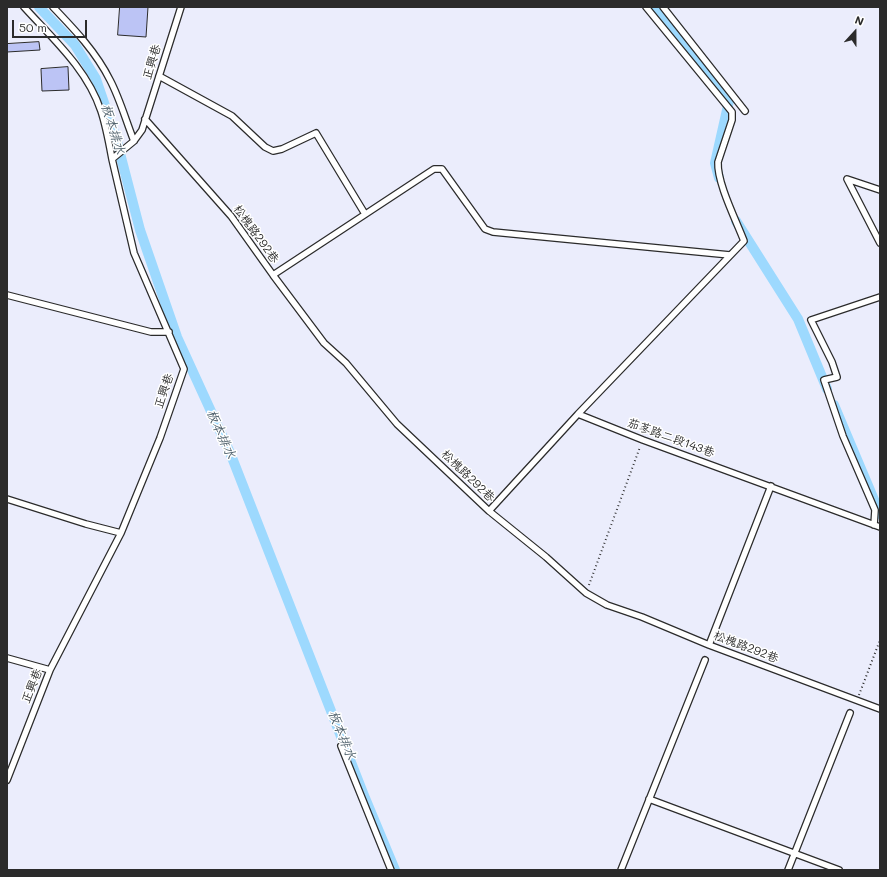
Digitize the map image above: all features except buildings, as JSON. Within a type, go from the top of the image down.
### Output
[{"type":"lane","points":[[24,7],[68,54],[85,78],[102,112],[114,157]]},
{"type":"lane","points":[[53,7],[88,45],[105,71],[116,91],[134,141]]},
{"type":"lane","name":"正興巷","points":[[7,780],[50,670],[121,533],[160,438],[184,369],[134,253],[114,157],[134,141],[142,130],[181,7]]},
{"type":"lane","points":[[489,511],[578,414],[744,241],[720,179],[718,168],[718,162],[732,120],[732,112],[646,7]]},
{"type":"lane","points":[[663,7],[745,111]]},
{"type":"lane","points":[[159,76],[232,116],[265,147],[274,151],[316,134],[365,214]]},
{"type":"lane","name":"松槐路292巷","points":[[146,119],[231,216],[324,343],[346,363],[397,424],[489,511],[546,557],[586,593],[607,605],[642,617],[709,645],[880,709]]},
{"type":"lane","points":[[273,275],[434,169],[442,169],[485,229],[493,232],[730,255]]},
{"type":"lane","points":[[880,190],[847,179],[880,243]]},
{"type":"lane","points":[[7,295],[151,332],[169,332]]},
{"type":"lane","points":[[874,525],[875,510],[843,436],[824,380],[837,377],[832,362],[810,320],[880,297]]},
{"type":"lane","name":"茄苳路二段143巷","points":[[578,414],[643,440],[880,527]]},
{"type":"lane","points":[[709,645],[771,486]]},
{"type":"lane","points":[[7,499],[86,524],[121,533]]},
{"type":"lane","points":[[7,658],[50,670]]},
{"type":"lane","points":[[621,870],[705,660]]},
{"type":"lane","points":[[788,870],[850,713]]},
{"type":"lane","points":[[341,746],[391,870]]},
{"type":"lane","points":[[650,799],[839,870]]},
{"type":"path","points":[[586,593],[643,440]]},
{"type":"path","points":[[857,700],[880,640]]},
{"type":"waterway","name":"板本排水","points":[[39,7],[75,45],[96,79],[116,138],[140,230],[177,337],[231,455],[365,798],[395,870]]},
{"type":"waterway","points":[[656,7],[729,101],[715,163],[719,178]]},
{"type":"waterway","points":[[736,221],[798,319],[827,389]]},
{"type":"waterway","points":[[834,405],[880,514]]}]
